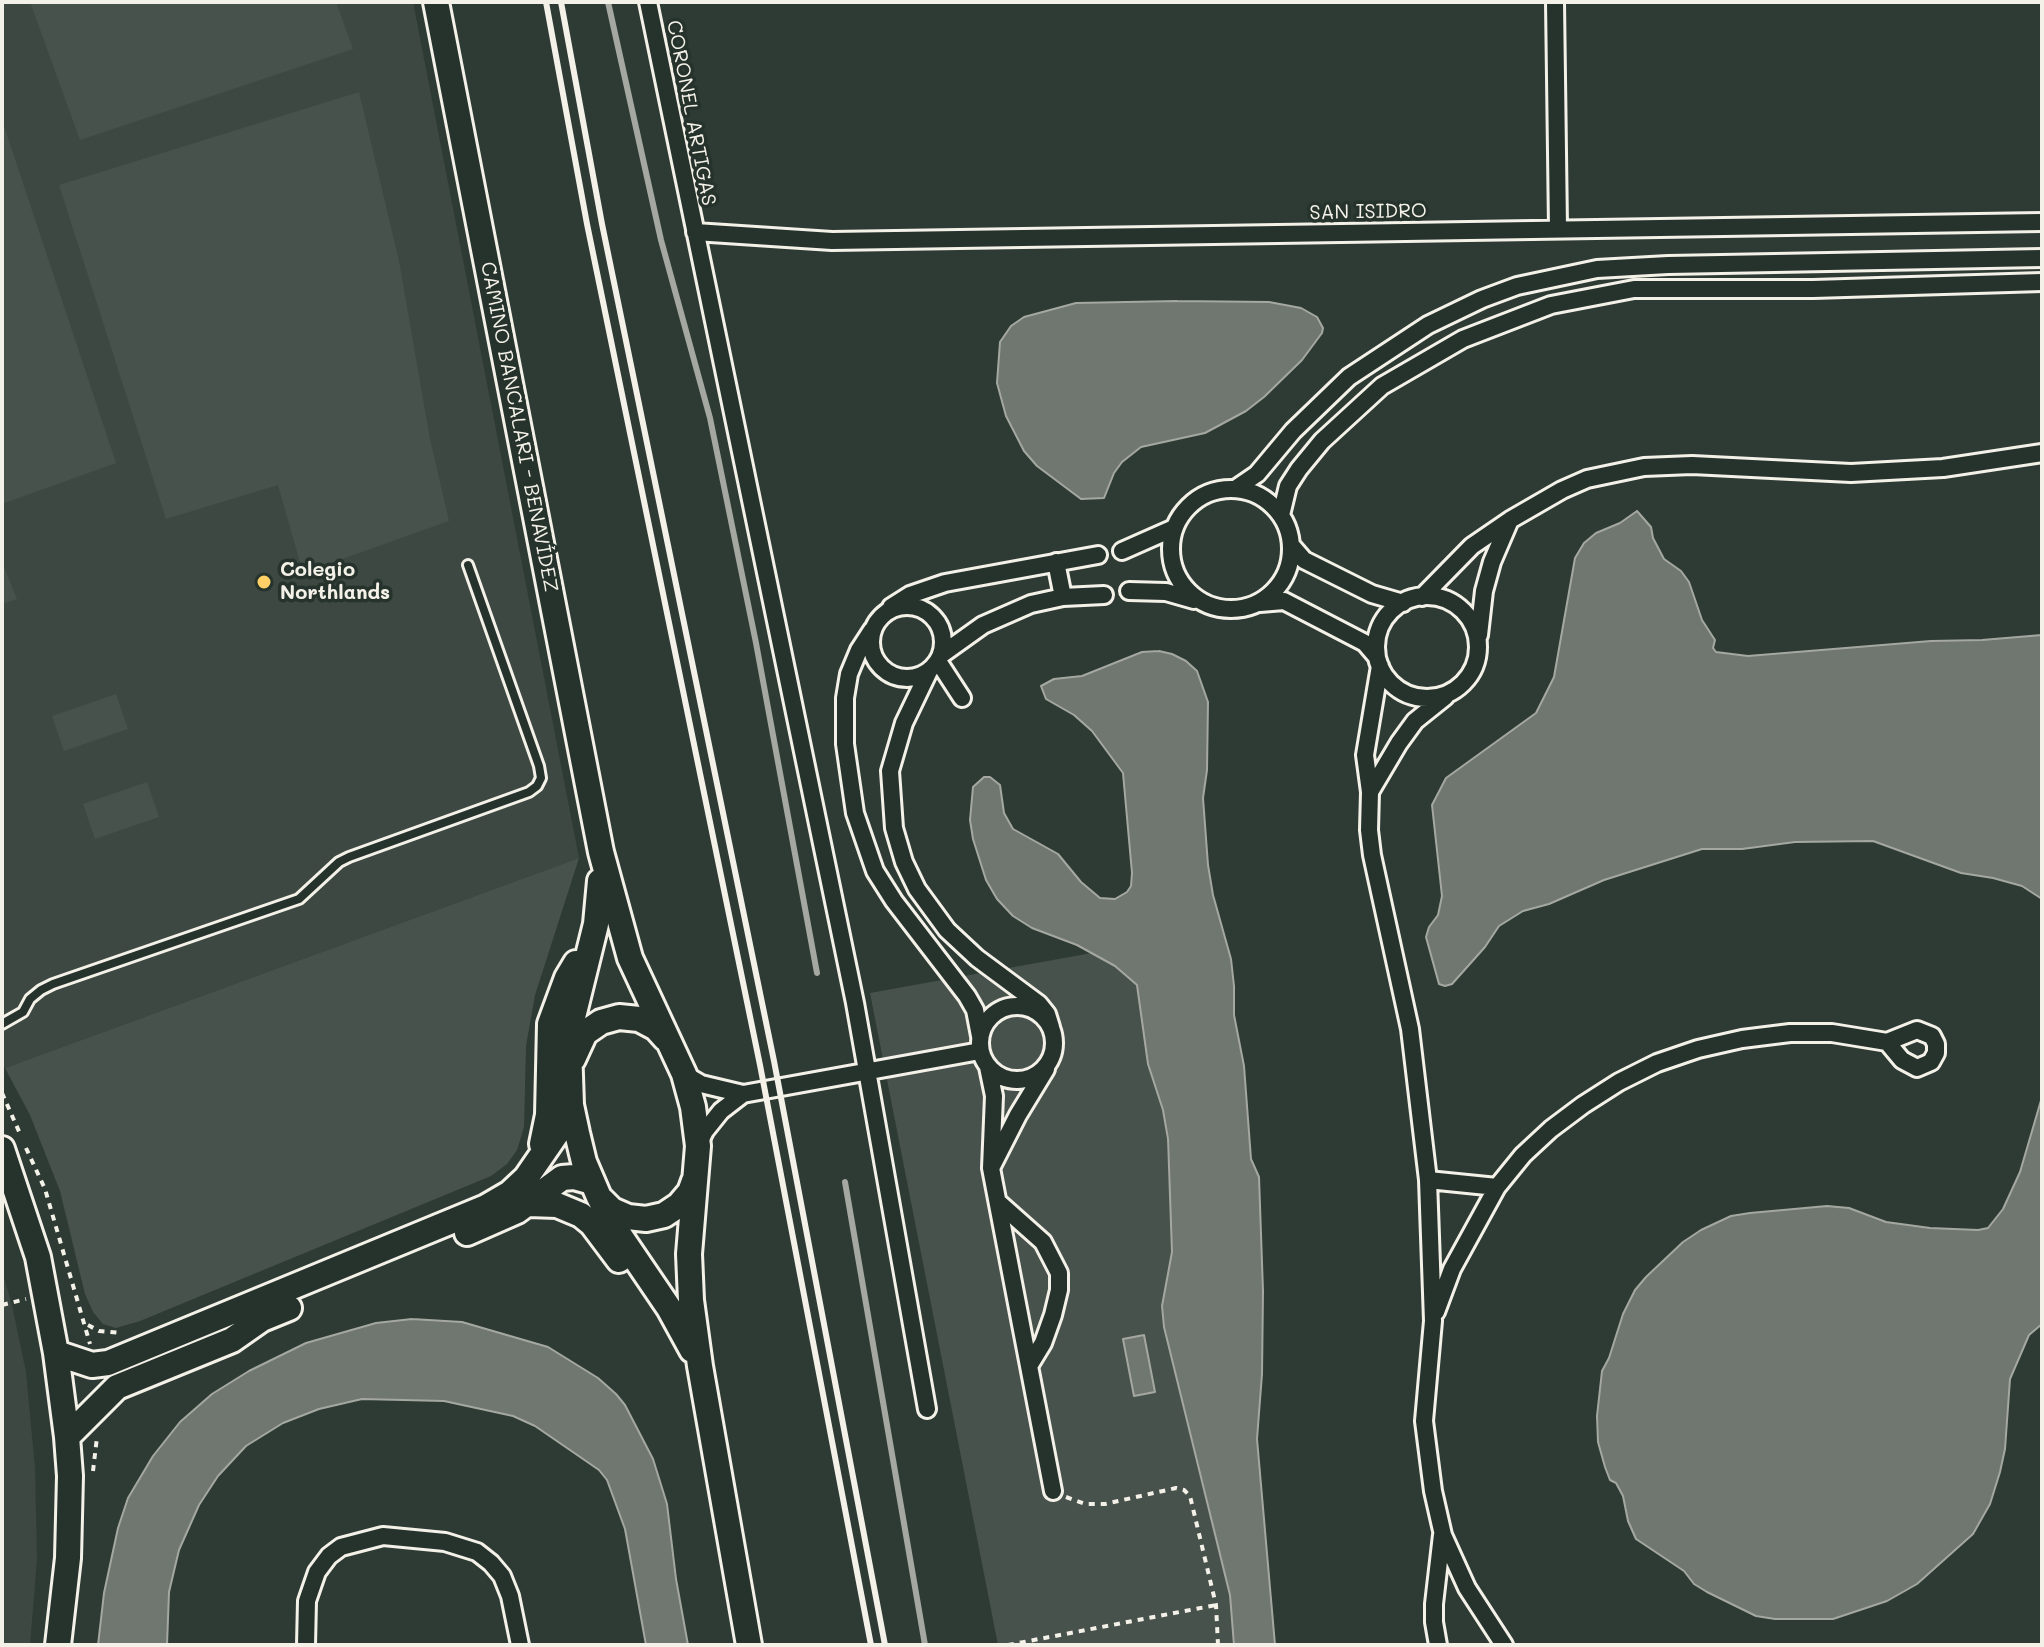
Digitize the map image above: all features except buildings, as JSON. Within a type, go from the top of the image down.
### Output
[{"type":"main road","name":"CAMINO BANCALARI - BENAVÍDEZ","points":[[436,2],[601,852],[630,958],[684,1074],[693,1107],[698,1146],[689,1275],[700,1366],[749,1645]]},
{"type":"main road","name":"CAMINO BANCALARI - BENAVÍDEZ","points":[[601,852],[600,901],[571,1025],[571,1105],[584,1162],[595,1190],[614,1227],[669,1308],[700,1366]]},
{"type":"main road","points":[[538,1160],[548,1115],[550,1024],[567,978],[590,941]]},
{"type":"main road","points":[[570,1068],[585,1033],[601,1022],[619,1017],[639,1019],[656,1028],[669,1042]]},
{"type":"main road","points":[[56,1353],[92,1365],[108,1363],[226,1317],[486,1207],[510,1193],[526,1178],[571,1105]]},
{"type":"main road","points":[[2,1149],[38,1257],[56,1353],[67,1437],[70,1476],[68,1558],[58,1645]]},
{"type":"main road","points":[[67,1437],[105,1397],[135,1378],[232,1340],[262,1319],[504,1217],[528,1204],[562,1178],[574,1177],[595,1190],[612,1210],[628,1217],[646,1219],[664,1215],[679,1205],[690,1192],[697,1175]]},
{"type":"main road","points":[[528,1204],[557,1205],[581,1215],[592,1224],[622,1265],[669,1308]]},
{"type":"street","name":"CORONEL ARTIGAS","points":[[648,2],[855,1003],[927,1409]]},
{"type":"street","points":[[1555,2],[1558,228]]},
{"type":"street","name":"SAN ISIDRO","points":[[695,232],[832,241],[2042,222]]},
{"type":"street","points":[[1235,489],[1257,474],[1293,431],[1349,377],[1428,325],[1517,286],[1597,269],[1632,267],[2042,258]]},
{"type":"street","points":[[1632,267],[1634,289]]},
{"type":"street","points":[[1281,515],[1288,486],[1322,441],[1364,401],[1412,367],[1463,339],[1539,309],[1589,296],[1634,289],[1813,289],[2042,282]]},
{"type":"street","points":[[1422,597],[1472,546],[1510,520],[1587,479],[1667,464],[1851,473],[1943,468],[2042,453]]},
{"type":"street","points":[[1201,603],[1185,588],[1174,570],[1170,549],[1174,528],[1193,501],[1213,491],[1235,489],[1246,490],[1266,499],[1281,515],[1291,545],[1304,560],[1372,594],[1403,603]]},
{"type":"street","points":[[1370,792],[1415,721],[1471,673],[1484,591],[1510,520]]},
{"type":"street","points":[[1122,551],[1149,542],[1174,528]]},
{"type":"street","points":[[1258,603],[1277,589],[1283,579],[1288,569],[1291,545]]},
{"type":"street","points":[[1053,1491],[991,1168],[994,1096],[975,1010],[875,871],[855,813],[845,744],[845,698],[849,674],[859,650],[883,614],[910,595],[945,583],[1098,555]]},
{"type":"street","points":[[1056,562],[1063,597]]},
{"type":"street","points":[[1129,591],[1166,592],[1201,603],[1236,609],[1272,600],[1284,601],[1365,643],[1390,682],[1405,693],[1423,698],[1450,693]]},
{"type":"street","points":[[872,630],[870,643],[873,656],[886,672],[911,678],[973,631],[1006,613],[1063,597],[1104,595]]},
{"type":"street","points":[[1478,644],[1474,627],[1456,606],[1440,598],[1422,597],[1403,603],[1383,622],[1377,639],[1379,662],[1365,755],[1370,792],[1372,855],[1410,1029],[1428,1180],[1433,1321],[1424,1421],[1433,1491],[1442,1530],[1467,1588],[1504,1645]]},
{"type":"street","points":[[883,614],[909,606],[928,613],[940,629],[943,642],[904,723],[890,771],[894,828],[904,862],[917,889],[947,930],[977,958],[1039,1004],[1047,1014],[1051,1027],[1054,1049],[1049,1063],[991,1168]]},
{"type":"street","points":[[936,662],[962,698]]},
{"type":"street","points":[[980,1043],[989,1018],[1012,1006],[1032,1009],[1044,1016],[1051,1027]]},
{"type":"street","points":[[1433,1321],[1452,1269],[1497,1187],[1523,1155],[1583,1105],[1657,1063],[1742,1039],[1790,1033],[1832,1033],[1887,1042]]},
{"type":"street","points":[[684,1074],[701,1084],[743,1094],[866,1072],[980,1043]]},
{"type":"street","points":[[988,1067],[1000,1076],[1020,1081],[1034,1077],[1049,1063]]},
{"type":"street","points":[[698,1146],[721,1111],[743,1094]]},
{"type":"street","points":[[1428,1180],[1497,1187]]},
{"type":"street","points":[[998,1202],[1043,1242],[1059,1273],[1059,1290],[1053,1315],[1043,1343],[1029,1366]]},
{"type":"street","points":[[1438,1645],[1434,1604],[1442,1530]]},
{"type":"street","points":[[306,1645],[307,1601],[317,1572],[329,1556],[341,1547],[383,1536],[445,1542],[477,1552],[491,1563],[502,1576],[510,1596],[520,1645]]},
{"type":"lane","points":[[2,1024],[23,1012],[30,999],[53,984],[299,899],[339,862],[349,857],[529,792],[537,786],[541,778],[539,766],[468,565]]},
{"type":"path","points":[[2,879],[2,913]]},
{"type":"path","points":[[1053,1491],[1085,1504],[1105,1504],[1176,1488],[1184,1490],[1190,1496],[1216,1605],[1218,1645]]},
{"type":"path","points":[[1008,1645],[1216,1605]]},
{"type":"shaded area","name":"Colegio Northlands","points":[[2,2],[413,2],[579,858],[5,1068],[2,1062]]},
{"type":"shaded area","points":[[30,2],[336,2],[353,49],[80,140]]},
{"type":"shaded area","points":[[359,92],[399,261],[430,439],[449,521],[303,573],[278,485],[166,519],[59,185]]},
{"type":"shaded area","points":[[2,120],[116,463],[2,504]]},
{"type":"shaded area","points":[[1269,302],[1301,308],[1317,317],[1323,328],[1322,333],[1302,360],[1246,411],[1205,433],[1141,447],[1114,473],[1104,498],[1081,499],[1037,466],[1024,451],[1006,416],[997,383],[1000,342],[1011,326],[1024,317],[1076,303]]},
{"type":"shaded area","points":[[1637,511],[1651,527],[1664,559],[1681,571],[1689,582],[1702,620],[1715,640],[1713,648],[1716,652],[1748,656],[2042,635],[2042,899],[2022,886],[1961,873],[1873,841],[1795,842],[1742,849],[1702,849],[1604,880],[1549,904],[1523,911],[1499,926],[1452,984],[1439,984],[1426,937],[1438,915],[1442,896],[1432,805],[1446,778],[1536,713],[1554,677],[1575,558],[1584,543],[1596,533],[1620,523]]},
{"type":"shaded area","points":[[2,562],[17,599],[2,604]]},
{"type":"shaded area","points":[[1159,651],[1186,661],[1197,671],[1208,702],[1207,770],[1203,798],[1208,865],[1231,959],[1234,1015],[1244,1066],[1251,1159],[1259,1177],[1263,1291],[1257,1439],[1275,1645],[1234,1645],[1230,1595],[1164,1327],[1162,1306],[1172,1252],[1168,1139],[1163,1110],[1148,1064],[1137,985],[1115,966],[1077,945],[1032,928],[1013,916],[997,899],[986,880],[970,820],[973,787],[984,777],[990,777],[1000,785],[1004,813],[1013,829],[1058,854],[1081,882],[1100,898],[1115,899],[1127,892],[1132,873],[1123,773],[1092,731],[1074,715],[1046,699],[1041,686],[1054,679],[1082,676],[1142,652]]},
{"type":"shaded area","points":[[116,694],[128,729],[64,751],[52,716]]},
{"type":"shaded area","points":[[147,782],[159,817],[95,839],[83,804]]},
{"type":"shaded area","points":[[579,858],[535,995],[526,1046],[524,1127],[517,1150],[507,1164],[491,1176],[140,1321],[116,1328],[103,1324],[93,1312],[85,1294],[60,1191],[30,1115],[5,1068]]},
{"type":"shaded area","points":[[1092,953],[1115,966],[1137,985],[1148,1064],[1163,1110],[1172,1252],[1164,1327],[1230,1595],[1234,1645],[998,1645],[870,993]]},
{"type":"shaded area","points":[[2042,1097],[2042,1324],[2029,1335],[2010,1379],[2005,1449],[2000,1472],[1990,1504],[1973,1534],[1917,1584],[1887,1601],[1833,1619],[1756,1616],[1694,1584],[1684,1571],[1636,1539],[1628,1521],[1623,1496],[1616,1483],[1610,1480],[1605,1467],[1598,1442],[1597,1416],[1602,1371],[1623,1314],[1635,1290],[1646,1277],[1683,1242],[1701,1230],[1731,1216],[1750,1213],[1827,1206],[1849,1208],[1886,1222],[1930,1228],[1988,1228],[2003,1209],[2020,1172]]},
{"type":"shaded area","points":[[2,1271],[26,1372],[35,1468],[37,1559],[30,1645],[2,1645]]},
{"type":"shaded area","points":[[412,1319],[462,1322],[548,1347],[598,1378],[616,1394],[653,1459],[667,1504],[688,1645],[646,1645],[625,1529],[607,1480],[599,1470],[535,1426],[513,1416],[444,1401],[362,1399],[319,1409],[283,1423],[246,1446],[218,1476],[199,1505],[179,1550],[169,1592],[167,1645],[98,1645],[104,1593],[128,1498],[153,1456],[180,1422],[212,1394],[249,1371],[306,1343],[376,1323]]},
{"type":"shaded area","points":[[1144,1335],[1155,1392],[1134,1396],[1123,1339]]},
{"type":"waterway","points":[[608,2],[661,240],[710,418],[756,643],[817,973]]},
{"type":"waterway","points":[[845,1182],[925,1645]]},
{"type":"railway","points":[[546,2],[587,224],[760,1065],[871,1645]]},
{"type":"railway","points":[[561,2],[602,224],[774,1061],[885,1645]]},
{"type":"place","name":"Colegio Northlands","points":[[264,582]]}]
